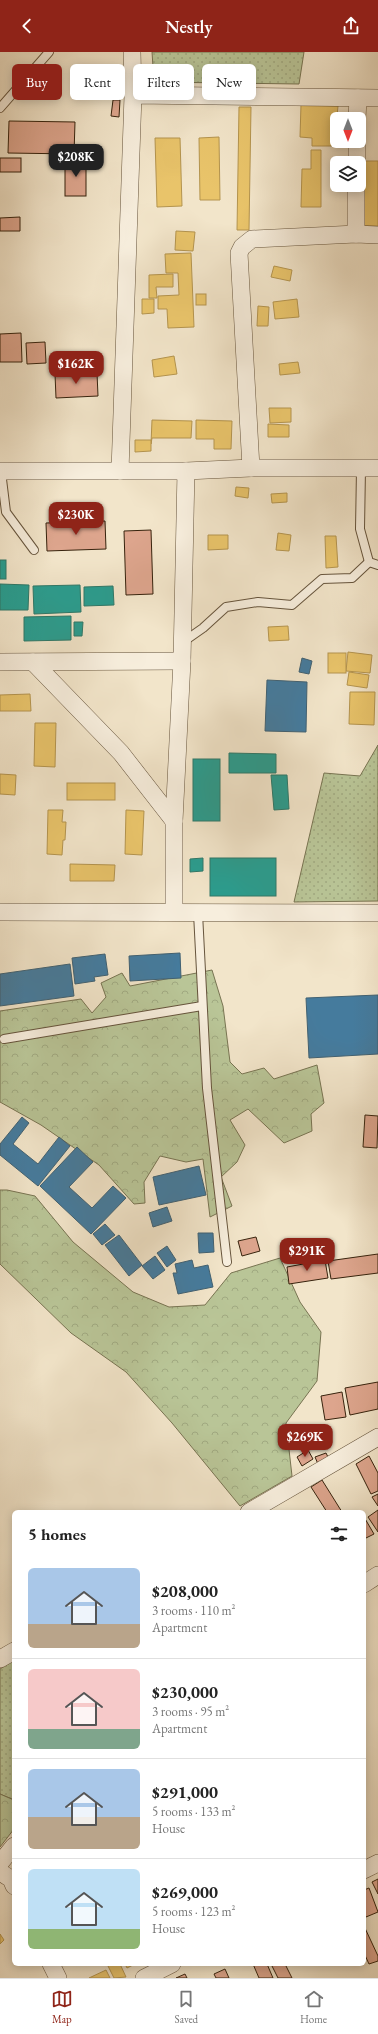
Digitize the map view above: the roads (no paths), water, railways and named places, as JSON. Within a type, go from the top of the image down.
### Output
[{"type":"street","points":[[120,471],[133,95],[132,52]]},
{"type":"street","points":[[194,96],[378,98]]},
{"type":"street","points":[[357,112],[358,98]]},
{"type":"street","points":[[356,192],[356,234]]},
{"type":"street","points":[[251,468],[239,253],[242,247],[252,239],[356,234],[378,235]]},
{"type":"street","points":[[0,471],[186,471],[251,468],[370,469]]},
{"type":"street","points":[[174,912],[174,822],[182,661],[186,471]]},
{"type":"street","points":[[0,662],[182,661]]},
{"type":"street","points":[[33,662],[121,753],[174,822]]},
{"type":"street","points":[[0,912],[378,913]]},
{"type":"street","points":[[252,1510],[378,1437]]},
{"type":"street","points":[[366,1583],[378,1575]]},
{"type":"street","points":[[0,1659],[12,1652]]},
{"type":"street","points":[[0,1863],[12,1848]]},
{"type":"street","points":[[366,1869],[378,1863]]},
{"type":"street","points":[[0,1872],[11,1879],[12,1881]]},
{"type":"street","points":[[52,1966],[58,1978]]},
{"type":"street","points":[[144,1978],[168,1966]]},
{"type":"lane","points":[[0,108],[49,52]]},
{"type":"lane","points":[[369,562],[360,529],[370,469]]},
{"type":"lane","points":[[0,471],[6,512],[34,550]]},
{"type":"lane","points":[[369,562],[378,565]]},
{"type":"lane","points":[[182,642],[203,628],[226,607],[258,602],[292,605],[322,579],[352,578],[369,562]]},
{"type":"lane","points":[[198,912],[206,1088],[227,1262]]},
{"type":"lane","points":[[4,1039],[202,1006]]}]
